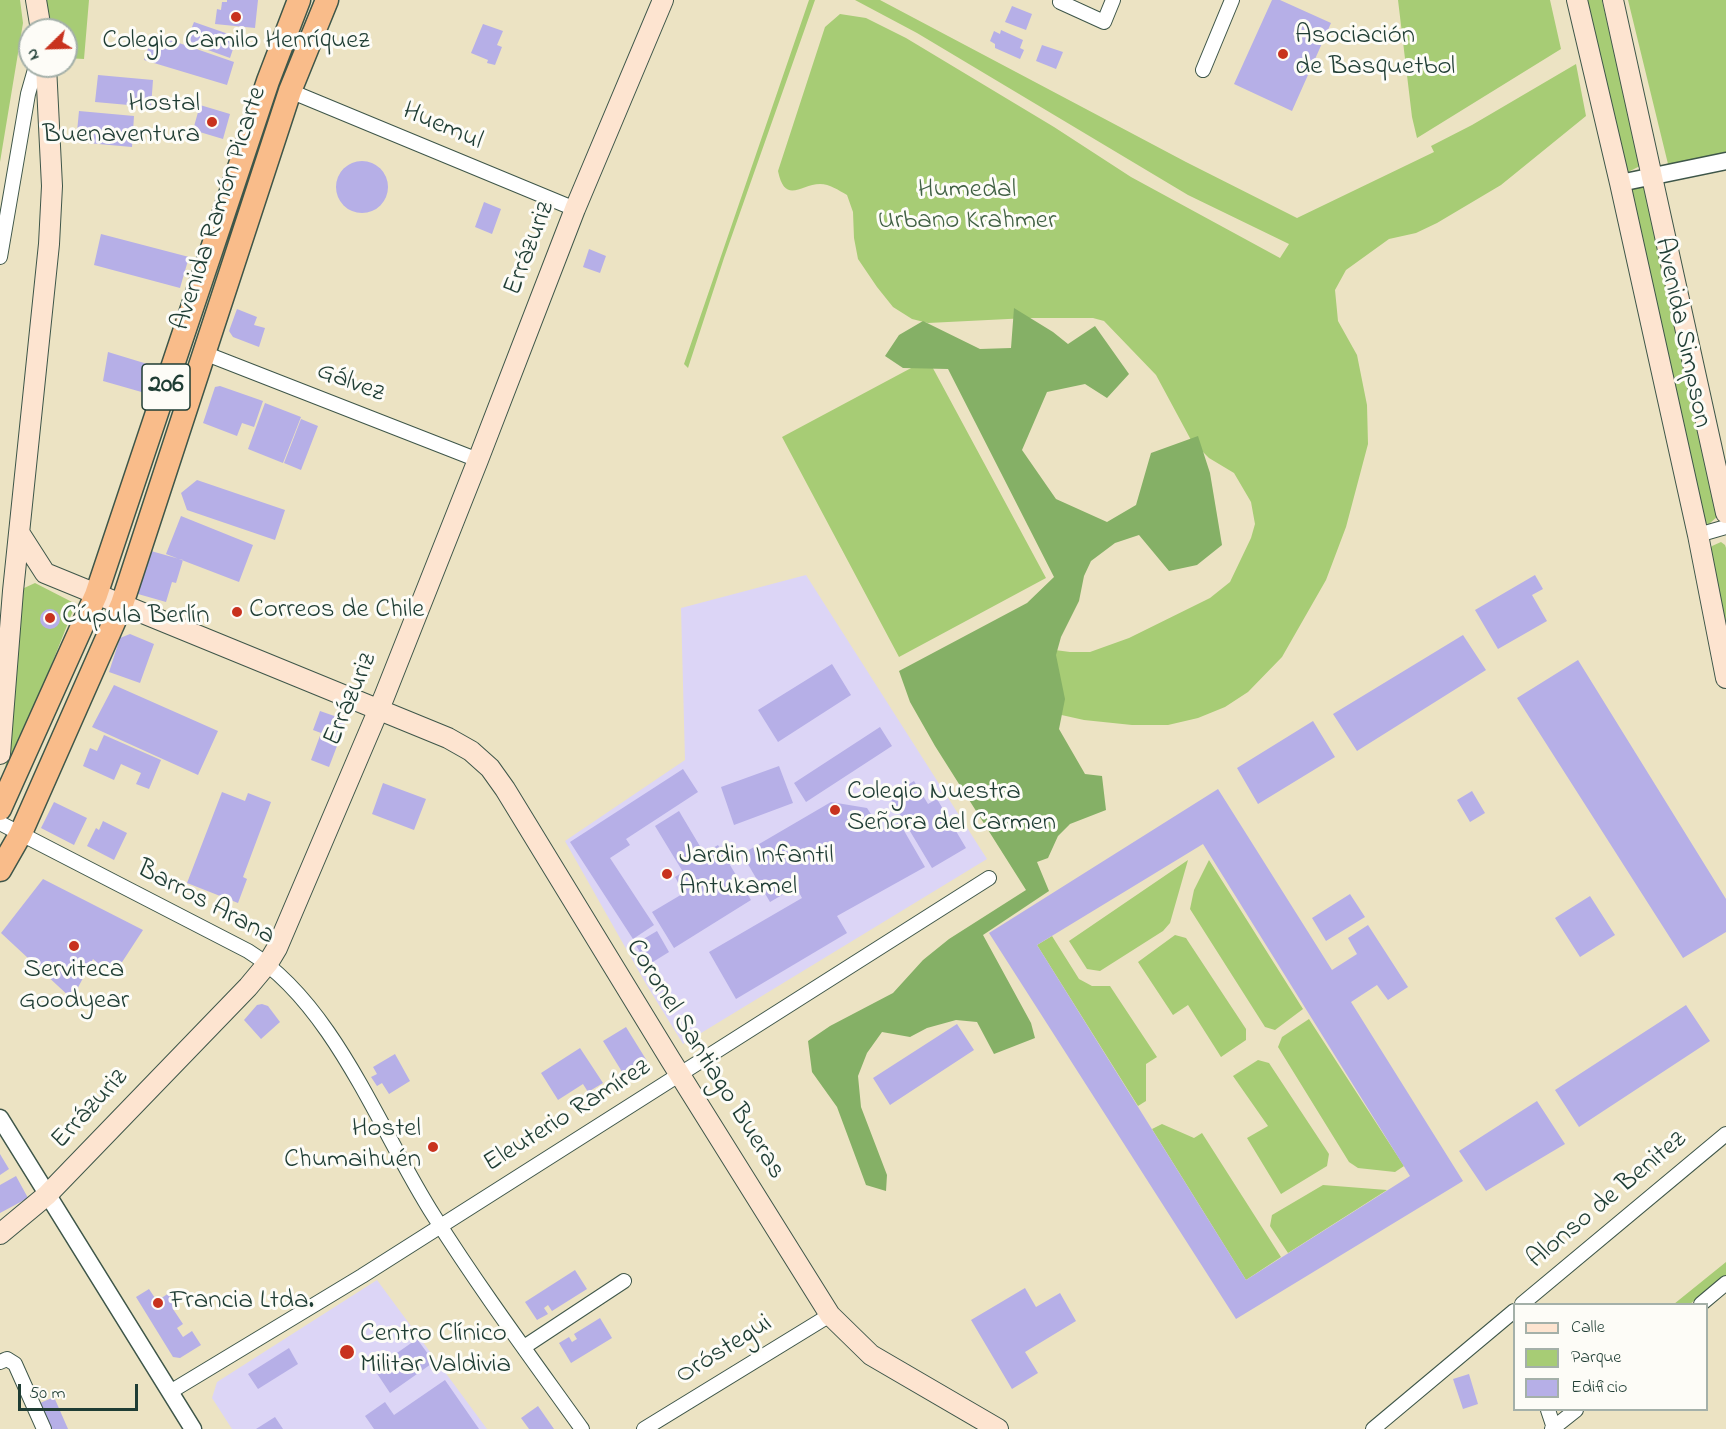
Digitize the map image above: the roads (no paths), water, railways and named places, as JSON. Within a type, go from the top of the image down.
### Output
[{"type":"highway","name":"Avenida Ramón Picarte","points":[[0,809],[96,595],[268,81],[299,0]]},
{"type":"highway","name":"Avenida Ramón Picarte","points":[[0,870],[20,835],[122,604],[290,91],[327,0]]},
{"type":"main road","points":[[36,0],[39,18]]},
{"type":"main road","name":"Errázuriz","points":[[0,1234],[47,1195],[248,987],[277,948],[378,711],[575,209],[663,0]]},
{"type":"main road","name":"Avenida Simpson","points":[[1577,0],[1698,535],[1726,678]]},
{"type":"main road","name":"Avenida Simpson","points":[[1613,0],[1726,513]]},
{"type":"main road","points":[[0,754],[13,591],[49,244],[52,197],[47,78]]},
{"type":"main road","points":[[13,591],[30,579],[45,573],[20,534]]},
{"type":"main road","name":"Coronel Santiago Bueras","points":[[45,573],[448,738],[471,751],[490,768],[564,883],[830,1315],[871,1355],[998,1429]]},
{"type":"street","points":[[1060,2],[1104,22],[1113,0]]},
{"type":"street","points":[[1203,70],[1232,0]]},
{"type":"street","points":[[0,257],[32,78]]},
{"type":"street","name":"Huemul","points":[[290,91],[575,209]]},
{"type":"street","points":[[1620,183],[1726,161]]},
{"type":"street","name":"Gálvez","points":[[204,352],[478,460]]},
{"type":"street","points":[[1698,535],[1726,526]]},
{"type":"street","name":"Barros Arana","points":[[0,824],[208,930],[268,963],[285,980],[322,1023],[441,1227],[582,1429]]},
{"type":"street","name":"Eleuterio Ramírez","points":[[170,1392],[441,1227],[989,878]]},
{"type":"street","points":[[0,1118],[193,1429]]},
{"type":"street","name":"Alonso de Benitez","points":[[1524,1303],[1726,1134]]},
{"type":"street","points":[[524,1347],[624,1281]]},
{"type":"street","points":[[1703,1303],[1726,1283]]},
{"type":"street","points":[[1373,1429],[1513,1313]]},
{"type":"street","name":"Oróstegui","points":[[644,1429],[830,1315]]},
{"type":"street","points":[[0,1362],[7,1359],[15,1364],[44,1429]]},
{"type":"street","points":[[1548,1411],[1554,1429],[1575,1411]]},
{"type":"place","name":"Colegio Camilo Henríquez","points":[[236,17]]},
{"type":"place","name":"Asociación de Basquetbol","points":[[1283,54]]},
{"type":"place","name":"Hostal Buenaventura","points":[[212,122]]},
{"type":"place","name":"Correos de Chile","points":[[237,612]]},
{"type":"place","name":"Cúpula Berlín","points":[[50,618]]},
{"type":"place","name":"Colegio Nuestra Señora del Carmen","points":[[835,810]]},
{"type":"place","name":"Jardin Infantil Antukamel","points":[[667,874]]},
{"type":"place","name":"Serviteca Goodyear","points":[[74,946]]},
{"type":"place","name":"Hostel Chumaihuén","points":[[433,1147]]},
{"type":"place","name":"Francia Ltda.","points":[[158,1303]]},
{"type":"place","name":"Centro Clínico Militar Valdivia","points":[[347,1352]]},
{"type":"park label","name":"Humedal Urbano Krahmer","points":[[967,208]]}]
